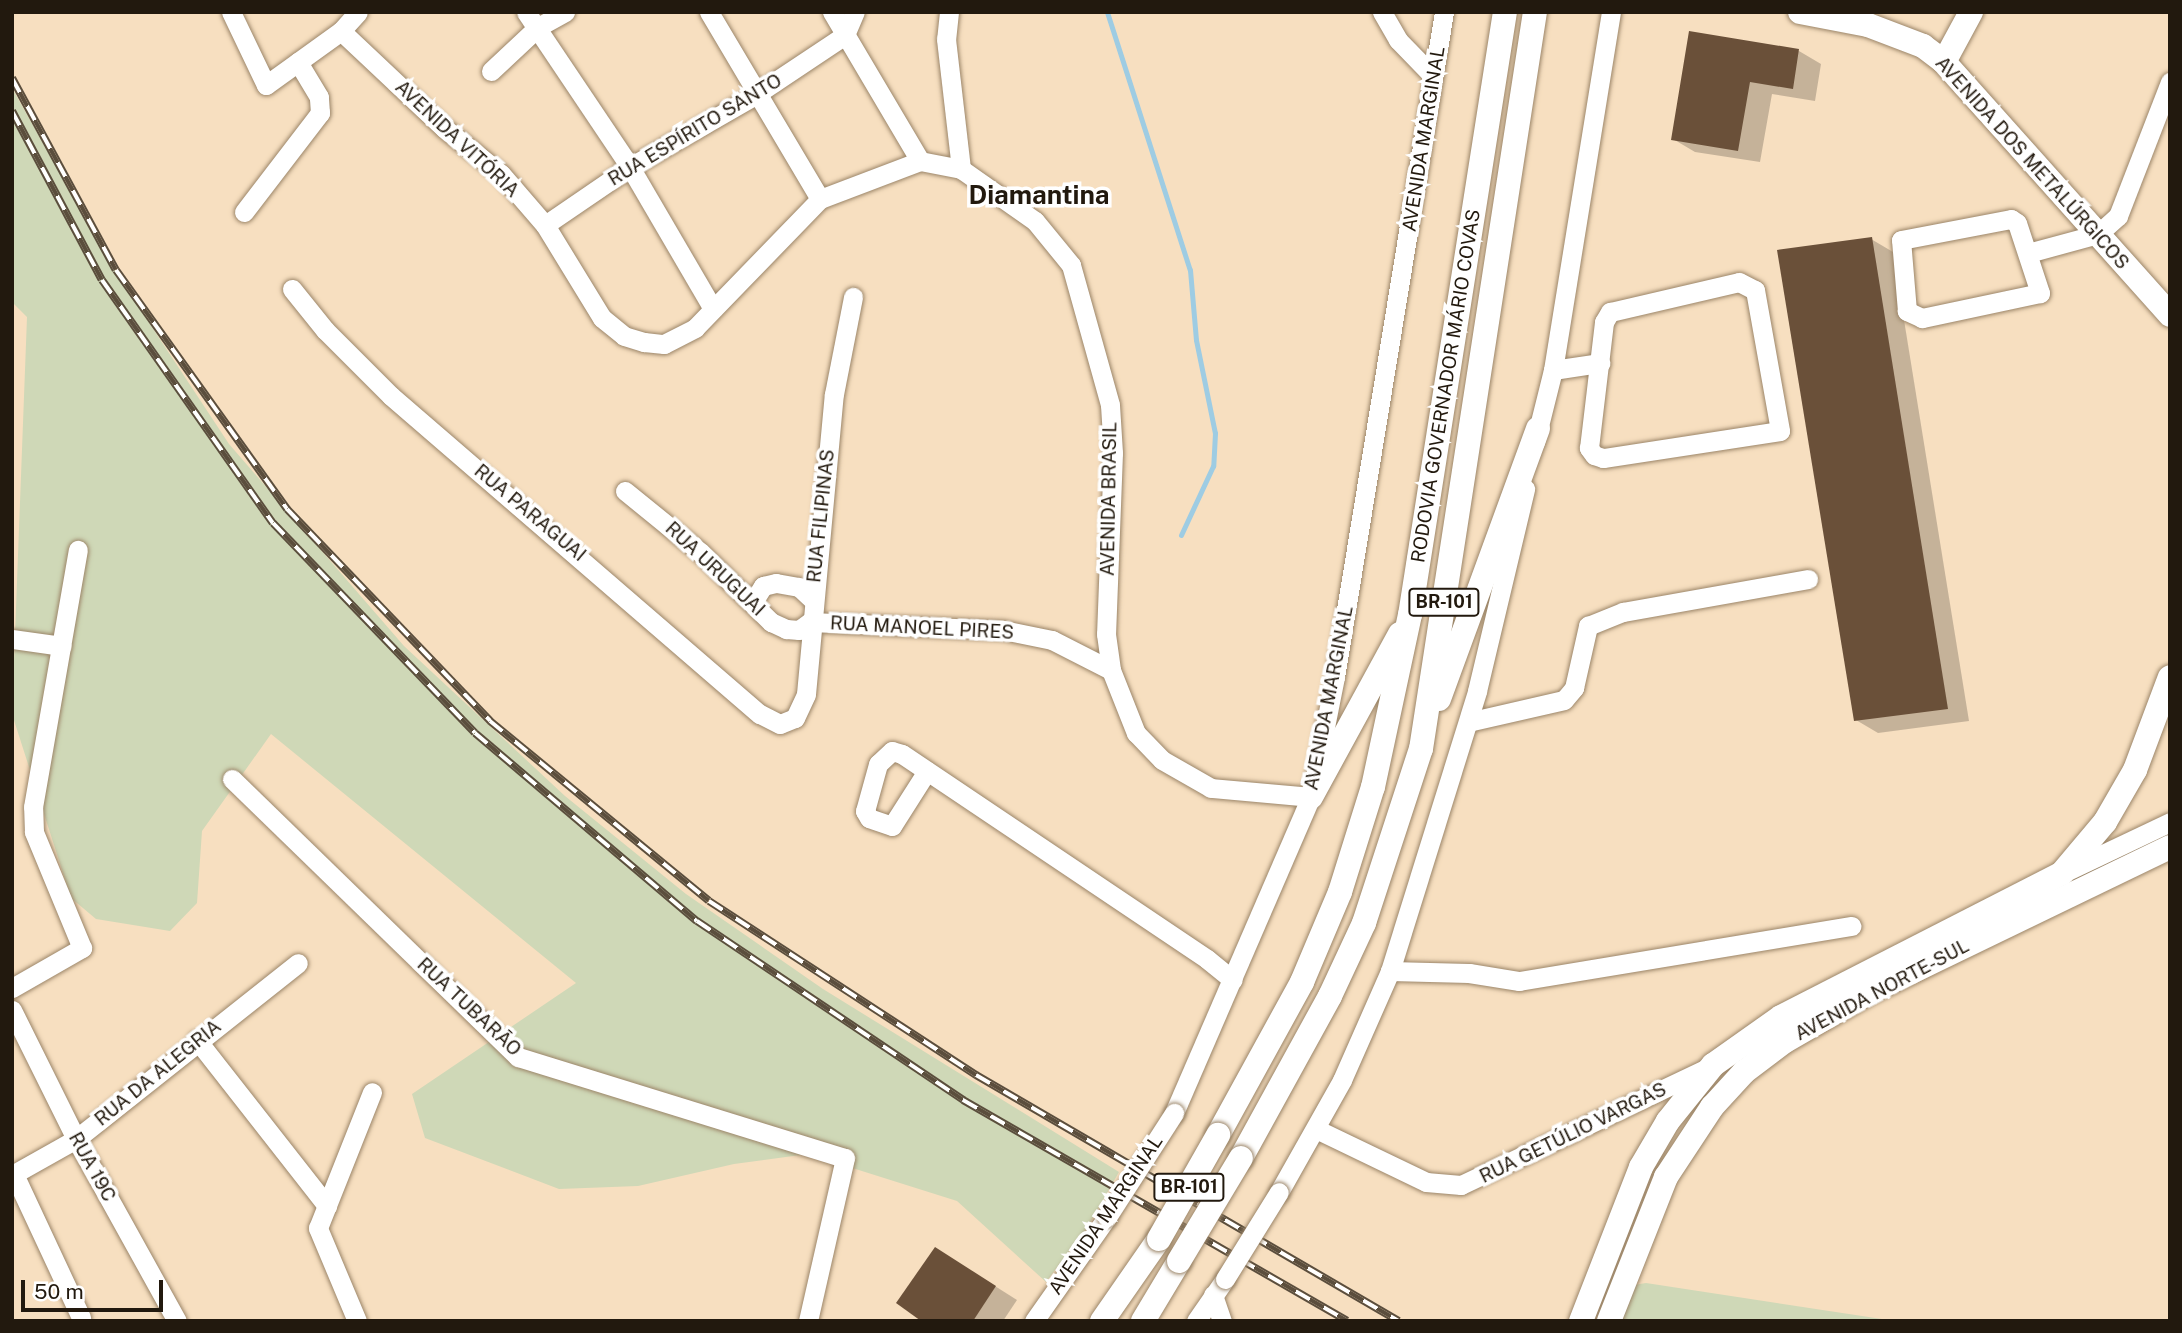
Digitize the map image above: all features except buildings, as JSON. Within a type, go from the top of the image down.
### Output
[{"type":"main road","name":"RODOVIA GOVERNADOR MÁRIO COVAS","points":[[1102,1321],[1158,1239],[1219,1135],[1302,982],[1340,892],[1379,763],[1410,615],[1505,12]]},
{"type":"main road","name":"RODOVIA GOVERNADOR MÁRIO COVAS","points":[[1143,1321],[1241,1158],[1331,996],[1364,923],[1421,748],[1535,12]]},
{"type":"main road","points":[[1944,62],[1971,12]]},
{"type":"main road","name":"AVENIDA DOS METALÚRGICOS","points":[[1815,13],[1868,25],[1923,46],[1944,62],[2170,315]]},
{"type":"main road","points":[[1421,748],[1538,429]]},
{"type":"main road","points":[[1311,797],[1410,615]]},
{"type":"main road","points":[[2062,873],[2105,822],[2136,771],[2170,677]]},
{"type":"main road","name":"AVENIDA NORTE-SUL","points":[[1609,1321],[1666,1177],[1712,1107],[1744,1072],[1785,1041],[1872,991],[2168,852]]},
{"type":"main road","name":"AVENIDA NORTE-SUL","points":[[1581,1321],[1641,1167],[1668,1121],[1713,1065],[1757,1030],[1793,1010],[2062,873]]},
{"type":"street","points":[[231,12],[266,85],[341,31],[358,12]]},
{"type":"street","points":[[491,71],[532,20],[565,12]]},
{"type":"street","points":[[709,12],[755,95],[820,199]]},
{"type":"street","points":[[832,12],[920,160]]},
{"type":"street","points":[[845,35],[855,12]]},
{"type":"street","points":[[949,12],[946,39],[961,169]]},
{"type":"street","points":[[1382,12],[1398,40],[1432,75]]},
{"type":"street","name":"AVENIDA MARGINAL","points":[[1034,1321],[1107,1217],[1174,1113],[1311,797],[1410,228],[1444,12]]},
{"type":"street","points":[[1196,1321],[1225,1279],[1316,1129],[1390,971],[1468,722],[1504,589],[1553,370],[1611,12]]},
{"type":"street","points":[[532,20],[630,167],[713,309]]},
{"type":"street","name":"AVENIDA VITÓRIA","points":[[341,31],[444,128],[501,174],[545,225],[592,305],[624,336],[664,344],[678,340],[713,309],[820,199],[920,160]]},
{"type":"street","name":"RUA ESPÍRITO SANTO","points":[[545,225],[630,167],[755,95],[845,35]]},
{"type":"street","points":[[244,212],[320,113],[319,97],[298,62]]},
{"type":"street","points":[[2028,253],[2098,234],[2127,202],[2170,82]]},
{"type":"street","name":"AVENIDA BRASIL","points":[[920,160],[961,169],[1035,221],[1071,265],[1110,405],[1113,453],[1106,634],[1111,670],[1136,733],[1162,760],[1211,789],[1311,797]]},
{"type":"street","points":[[2011,219],[2028,253],[2040,290],[2036,296],[1922,318],[1908,311],[1898,246],[1905,237],[2011,219]]},
{"type":"street","points":[[1748,284],[1755,290],[1780,431],[1603,458],[1594,455],[1589,448],[1600,363],[1604,322],[1610,313],[1748,284]]},
{"type":"street","name":"RUA PARAGUAI","points":[[292,289],[325,330],[391,396],[760,714],[780,724]]},
{"type":"street","name":"RUA FILIPINAS","points":[[780,724],[795,718],[806,694],[812,599],[834,394],[853,297]]},
{"type":"street","points":[[1553,370],[1600,363]]},
{"type":"street","name":"RUA URUGUAI","points":[[625,491],[753,602],[771,622],[786,629],[799,630],[810,622]]},
{"type":"street","points":[[12,988],[82,948],[34,832],[33,807],[78,550]]},
{"type":"street","points":[[1468,722],[1564,700],[1574,688],[1588,626],[1623,612],[1808,579]]},
{"type":"street","points":[[753,602],[763,586],[776,583],[799,587],[812,599]]},
{"type":"street","name":"RUA MANOEL PIRES","points":[[810,622],[1003,630],[1052,640],[1111,670]]},
{"type":"street","points":[[12,639],[62,646]]},
{"type":"street","points":[[927,771],[1233,980]]},
{"type":"street","name":"RUA TUBARÃO","points":[[232,779],[518,1057],[845,1158],[808,1321]]},
{"type":"street","points":[[2062,873],[2170,822]]},
{"type":"street","points":[[1390,971],[1458,972],[1519,981],[1851,926]]},
{"type":"street","name":"RUA DA ALEGRIA","points":[[13,1175],[76,1139],[298,963]]},
{"type":"street","name":"RUA 19C","points":[[12,1010],[76,1139],[177,1321]]},
{"type":"street","points":[[198,1040],[327,1206]]},
{"type":"street","name":"RUA GETÚLIO VARGAS","points":[[1316,1129],[1426,1182],[1461,1185],[1713,1065]]},
{"type":"street","points":[[357,1321],[317,1228],[372,1092]]},
{"type":"street","points":[[13,1175],[81,1318]]},
{"type":"street","points":[[1213,1295],[1222,1321]]},
{"type":"green space","points":[[12,88],[113,268],[229,444],[404,646],[565,796],[686,894],[823,989],[1119,1172],[1087,1228],[1046,1282],[957,1201],[808,1154],[734,1164],[638,1186],[559,1189],[425,1138],[412,1094],[576,983],[271,734],[202,831],[197,903],[170,931],[96,919],[71,898],[12,714],[27,317],[12,302]]},
{"type":"green space","points":[[1646,1283],[1895,1321],[1617,1321],[1628,1286]]},
{"type":"waterway","points":[[1107,12],[1190,270],[1196,340],[1215,433],[1213,466],[1181,535]]},
{"type":"railway","points":[[12,78],[116,270],[287,509],[490,721],[709,901],[976,1075],[1399,1321]]},
{"type":"railway","points":[[12,111],[102,280],[273,523],[475,733],[697,921],[963,1100],[1347,1321]]},
{"type":"district","name":"Diamantina","points":[[1039,195]]}]
